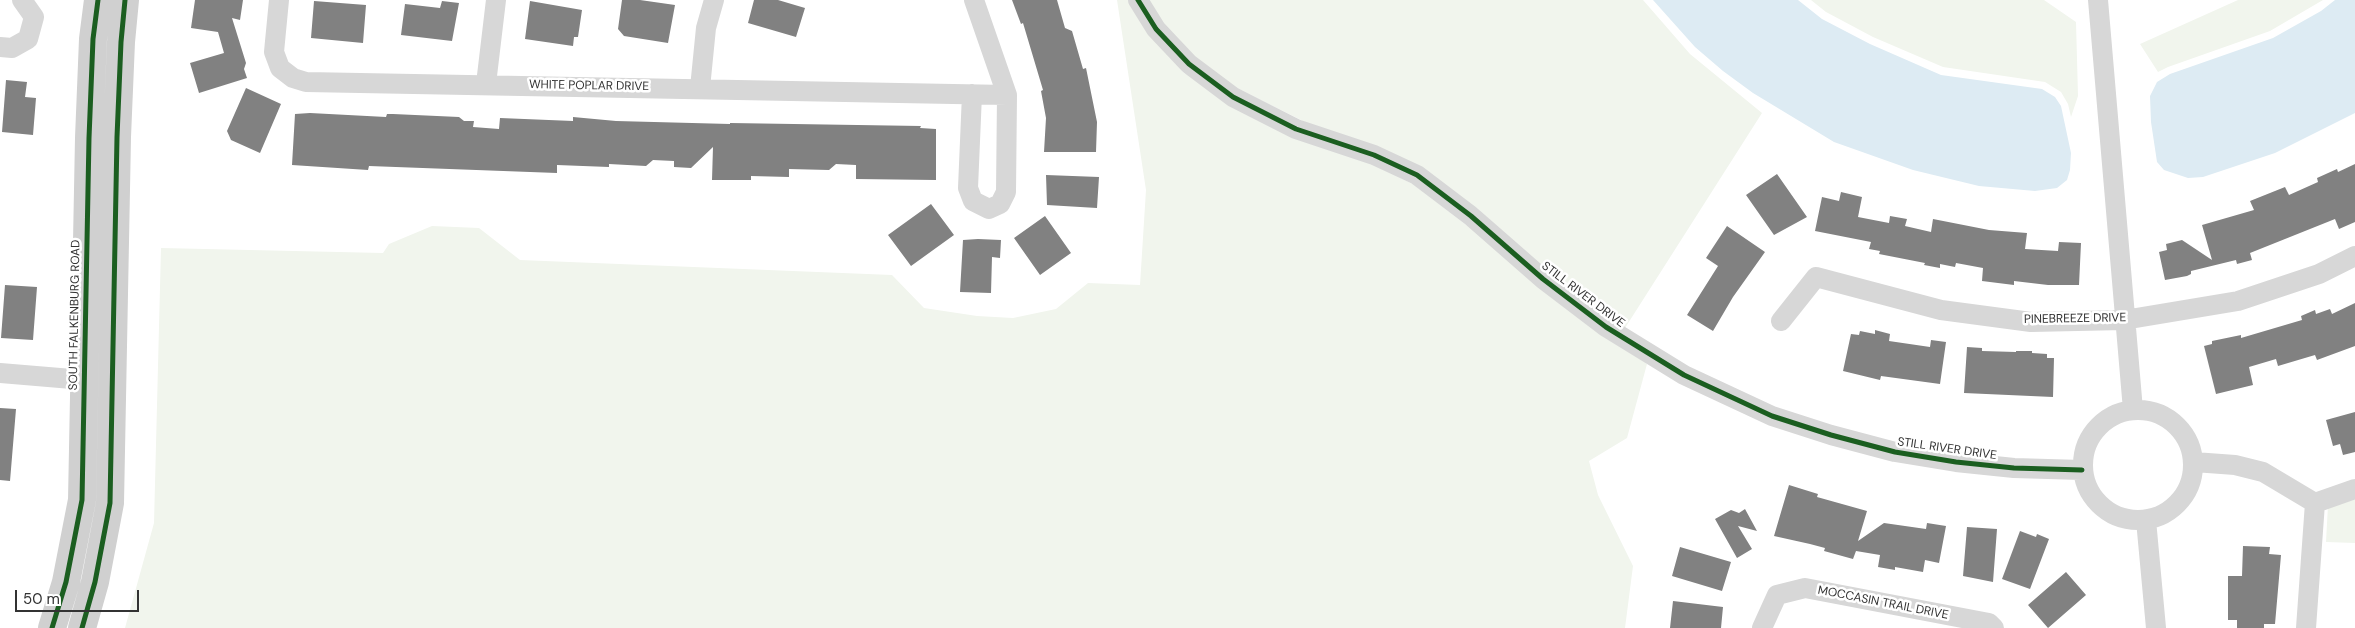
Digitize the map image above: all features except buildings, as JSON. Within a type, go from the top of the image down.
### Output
[{"type":"street","points":[[0,46],[12,48],[28,39],[34,17],[22,0]]},
{"type":"street","name":"SOUTH FALKENBURG ROAD","points":[[52,628],[66,582],[82,500],[89,138],[98,0]]},
{"type":"street","points":[[82,628],[95,582],[110,504],[118,118],[121,42],[125,0]]},
{"type":"street","name":"WHITE POPLAR DRIVE","points":[[279,0],[274,52],[280,68],[293,78],[306,82],[1007,95]]},
{"type":"street","points":[[486,84],[496,0]]},
{"type":"street","points":[[700,88],[706,28],[714,0]]},
{"type":"street","points":[[972,94],[968,188],[972,202],[988,209],[1000,204],[1006,192],[1007,95],[974,0]]},
{"type":"street","name":"STILL RIVER DRIVE","points":[[1138,0],[1156,29],[1189,64],[1233,97],[1296,129],[1374,155],[1417,175],[1471,216],[1543,279],[1606,327],[1684,375],[1772,416],[1831,436],[1895,452],[1956,462],[2014,468],[2082,470]]},
{"type":"street","points":[[2098,0],[2133,410]]},
{"type":"street","name":"PINEBREEZE DRIVE","points":[[1781,321],[1816,277],[1942,310],[2031,322],[2124,320],[2238,301],[2319,274],[2355,256]]},
{"type":"street","points":[[0,373],[112,381]]},
{"type":"street","points":[[2133,410],[2151,412],[2167,418],[2180,430],[2190,445],[2194,462],[2192,478],[2186,493],[2176,506],[2162,516],[2146,520],[2128,520],[2111,514],[2097,503],[2087,488],[2082,470],[2083,453],[2090,437],[2101,423],[2116,414],[2133,410]]},
{"type":"street","points":[[2194,462],[2235,465],[2263,472],[2315,503]]},
{"type":"street","points":[[2315,503],[2355,489]]},
{"type":"street","points":[[2306,628],[2315,503]]},
{"type":"street","points":[[2146,520],[2151,554],[2156,628]]},
{"type":"street","name":"MOCCASIN TRAIL DRIVE","points":[[1762,628],[1778,595],[1805,588],[1989,623],[1994,628]]},
{"type":"shaded area","points":[[1117,0],[1128,0],[1150,36],[1184,73],[1413,184],[1647,364],[1627,438],[1589,461],[1598,495],[1633,566],[1625,628],[125,628],[154,523],[161,248],[383,253],[389,244],[432,226],[479,228],[520,260],[892,275],[924,308],[977,316],[1013,318],[1056,309],[1088,283],[1140,285],[1146,190]]},
{"type":"shaded area","points":[[1149,0],[1643,0],[1690,54],[1762,113],[1625,328],[1548,272],[1477,208],[1237,88],[1194,57],[1162,22]]},
{"type":"shaded area","points":[[1653,0],[1798,0],[1822,19],[1870,44],[1941,75],[2042,89],[2055,97],[2061,106],[2071,153],[2070,170],[2067,180],[2057,188],[2035,191],[1979,186],[1913,170],[1834,142],[1753,93],[1723,71],[1695,47]]},
{"type":"shaded area","points":[[1811,0],[2044,0],[2076,22],[2078,96],[2071,117],[2068,104],[2061,92],[2045,82],[1943,67],[1873,37],[1826,12]]},
{"type":"shaded area","points":[[2238,0],[2323,0],[2270,31],[2158,72],[2140,44]]},
{"type":"shaded area","points":[[2335,0],[2355,0],[2355,113],[2275,153],[2203,177],[2188,178],[2164,170],[2157,162],[2151,122],[2150,96],[2157,82],[2170,74],[2273,38],[2321,11]]},
{"type":"shaded area","points":[[2355,495],[2355,543],[2326,542],[2328,505]]},
{"type":"cycle path","points":[[52,628],[66,582],[82,500],[89,138],[93,39],[98,0]]},
{"type":"cycle path","points":[[82,628],[95,582],[110,503],[117,137],[121,42],[125,0]]},
{"type":"cycle path","points":[[1138,0],[1156,29],[1189,64],[1233,97],[1296,129],[1374,155],[1417,175],[1471,216],[1543,279],[1606,327],[1684,375],[1772,416],[1831,435],[1895,452],[1956,462],[2014,468],[2082,470]]}]
